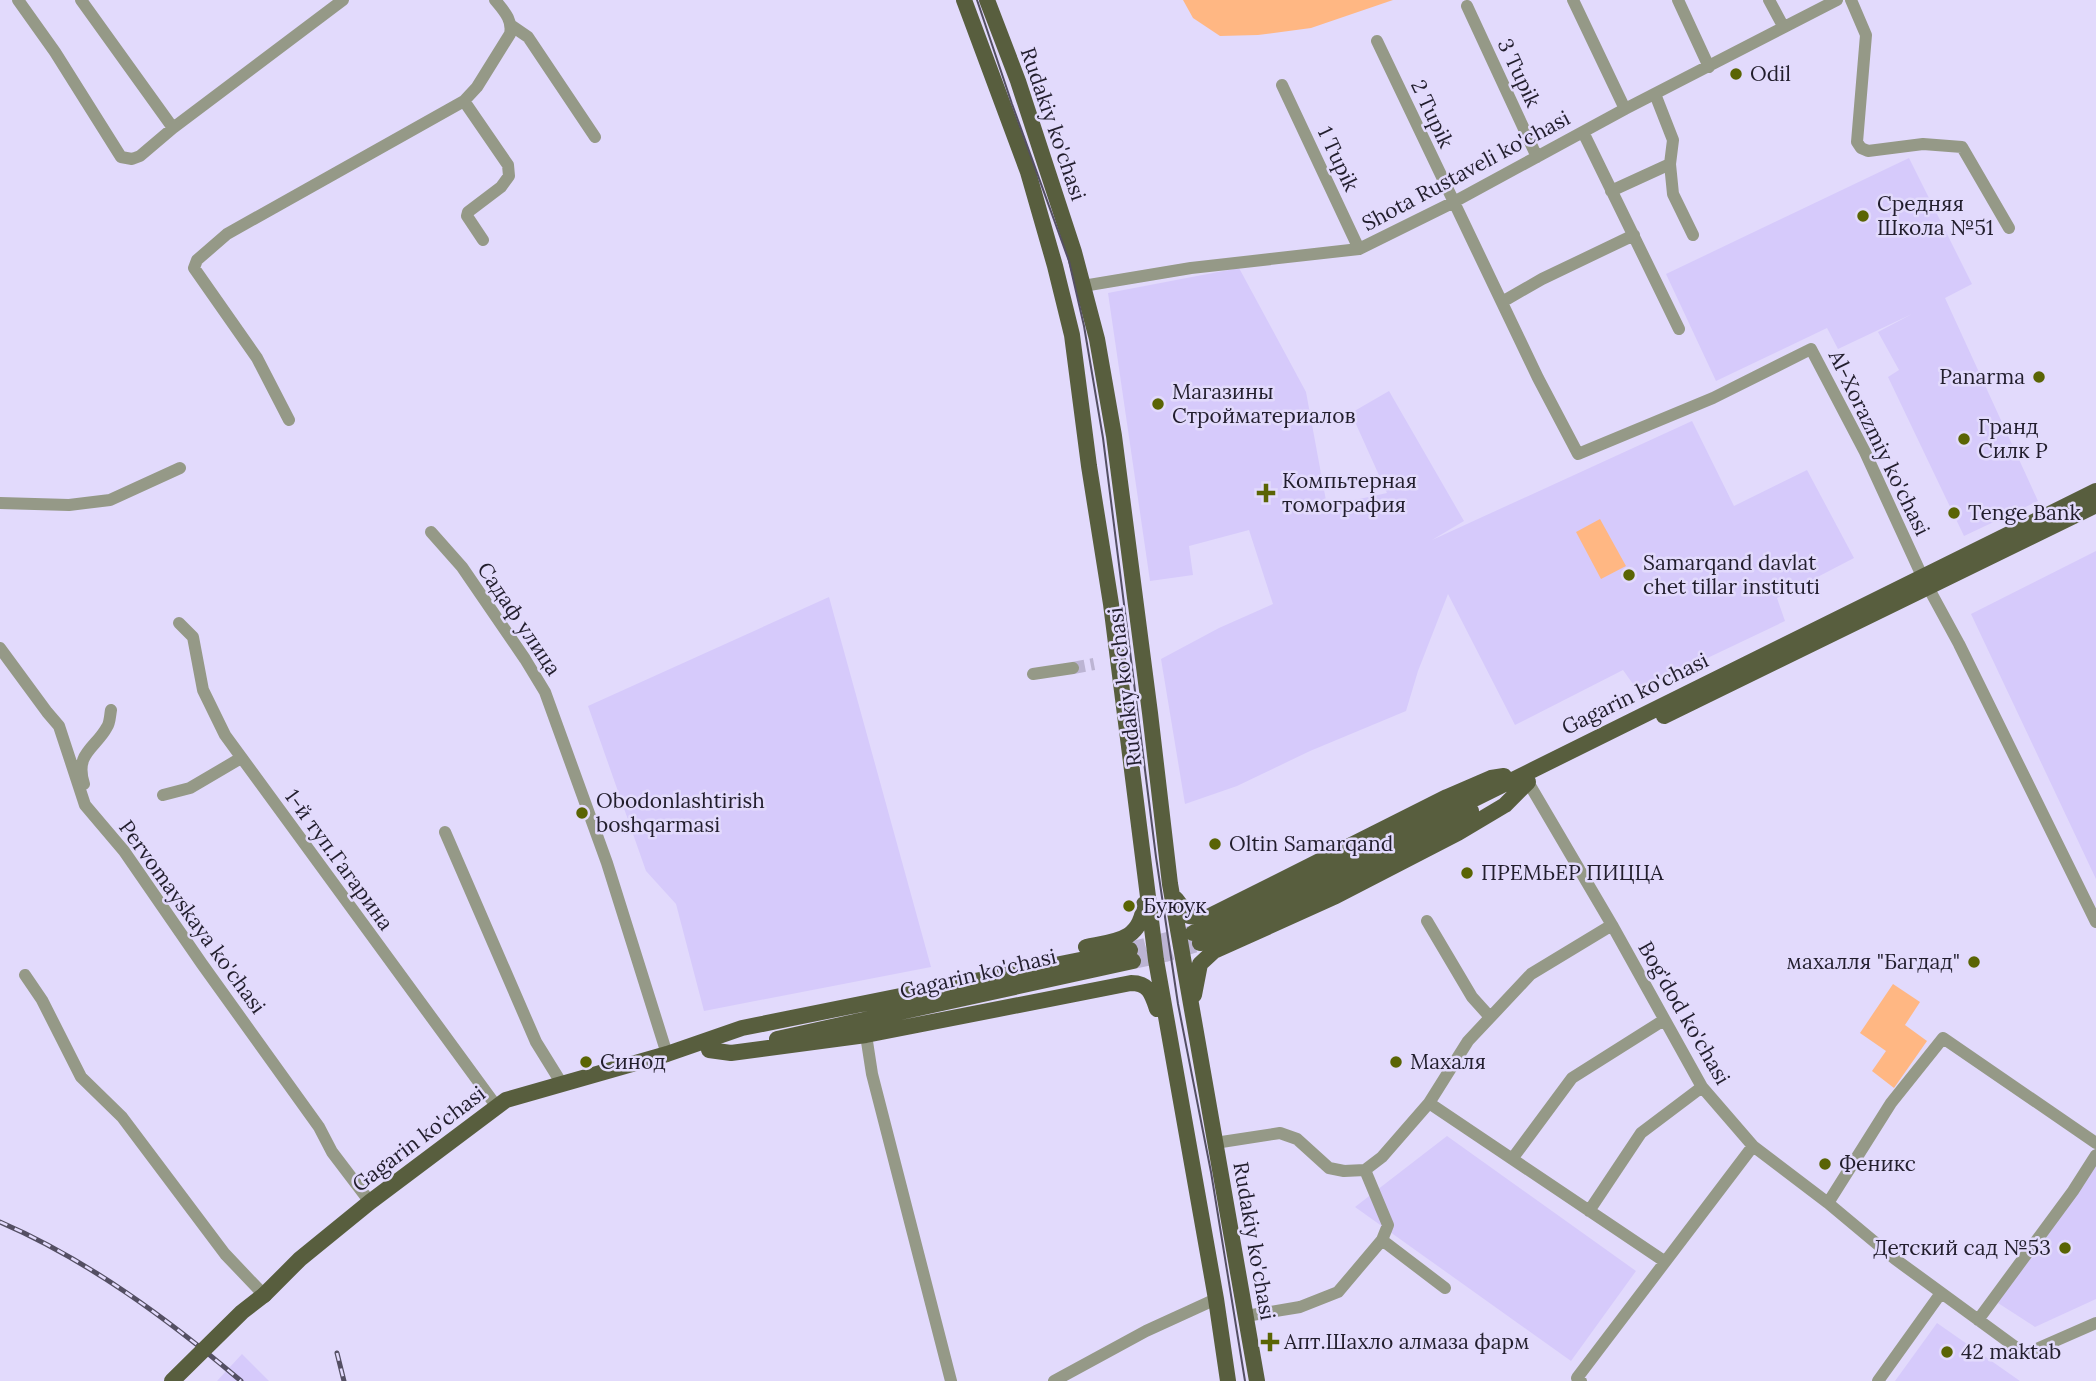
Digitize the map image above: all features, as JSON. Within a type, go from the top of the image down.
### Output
[{"type":"main road","name":"Rudakiy ko'chasi","points":[[964,0],[1028,172],[1072,335],[1169,1044],[1180,1093],[1228,1381]]},
{"type":"main road","name":"Rudakiy ko'chasi","points":[[987,0],[1018,81],[1083,286],[1097,339],[1114,436],[1170,884],[1257,1381]]},
{"type":"main road","name":"Gagarin ko'chasi","points":[[1196,938],[1268,916],[1526,778],[1925,582],[2096,491]]},
{"type":"main road","name":"Gagarin ko'chasi","points":[[1925,582],[2096,505]]},
{"type":"main road","points":[[1125,716],[1150,713]]},
{"type":"main road","points":[[1170,884],[1184,912],[1194,918],[1206,918],[1447,797],[1491,778],[1526,778]]},
{"type":"main road","points":[[1192,1015],[1198,970],[1208,955],[1336,896],[1458,833],[1505,805],[1526,778]]},
{"type":"main road","points":[[706,1045],[727,1026],[768,1014],[1124,939],[1135,931],[1141,922],[1146,884]]},
{"type":"main road","name":"Gagarin ko'chasi","points":[[172,1381],[300,1259],[370,1202],[506,1100],[706,1045],[742,1028],[1131,955]]},
{"type":"main road","points":[[706,1045],[731,1053],[866,1035],[1115,985],[1139,983],[1151,991],[1169,1044]]},
{"type":"main road","points":[[1180,1093],[1205,1091]]},
{"type":"street","points":[[18,0],[55,52],[121,157],[132,159],[140,156],[343,0]]},
{"type":"street","points":[[81,0],[173,128]]},
{"type":"street","points":[[495,0],[512,26],[528,37],[595,137]]},
{"type":"street","points":[[1573,0],[1625,109]]},
{"type":"street","points":[[1678,0],[1709,66]]},
{"type":"street","points":[[1769,0],[1783,26]]},
{"type":"street","name":"Shota Rustaveli ko'chasi","points":[[1083,286],[1191,268],[1359,249],[1452,203],[1625,109],[1837,0]]},
{"type":"street","points":[[1850,0],[1866,35],[1857,142],[1861,148],[1868,151],[1923,145],[1962,147],[2009,228]]},
{"type":"street","name":"3 Tupik","points":[[1467,6],[1537,157]]},
{"type":"street","points":[[289,420],[257,358],[194,268],[197,260],[227,234],[464,101],[477,87],[510,34],[512,26]]},
{"type":"street","name":"2 Tupik","points":[[1377,41],[1452,203]]},
{"type":"street","name":"1 Tupik","points":[[1282,85],[1359,249]]},
{"type":"street","points":[[1655,94],[1673,140],[1670,164],[1676,204],[1693,235]]},
{"type":"street","points":[[464,101],[508,165],[509,176],[500,187],[468,212],[467,216],[483,240]]},
{"type":"street","points":[[1583,132],[1679,329]]},
{"type":"street","points":[[1611,191],[1670,164]]},
{"type":"street","name":"Al-Xorazmiy ko'chasi","points":[[1452,203],[1578,454],[1713,398],[1811,349],[1865,452],[1925,582],[1959,644],[2096,922]]},
{"type":"street","points":[[1502,302],[1542,279],[1634,235]]},
{"type":"street","points":[[0,503],[69,505],[110,500],[180,468]]},
{"type":"street","name":"Садаф улица","points":[[431,533],[462,567],[545,692],[607,863],[667,1054]]},
{"type":"street","name":"1-й туп.Гагарина","points":[[179,623],[193,637],[203,691],[225,735],[497,1107]]},
{"type":"street","name":"Pervomayskaya ko'chasi","points":[[0,648],[60,726],[85,805],[124,851],[318,1127],[332,1152],[370,1202]]},
{"type":"street","points":[[1033,674],[1073,668]]},
{"type":"street","points":[[111,710],[108,726],[84,756],[81,776],[90,802],[124,851]]},
{"type":"street","points":[[163,794],[190,788],[241,758]]},
{"type":"street","name":"Bog'dod ko'chasi","points":[[1526,778],[1702,1087],[1753,1146],[1895,1259],[2025,1354],[2096,1323]]},
{"type":"street","points":[[445,832],[536,1042],[562,1084]]},
{"type":"street","points":[[1427,921],[1472,996],[1490,1017]]},
{"type":"street","points":[[1214,1143],[1280,1133],[1297,1139],[1329,1168],[1344,1171],[1365,1170],[1382,1157],[1429,1103],[1468,1041],[1531,974],[1612,925]]},
{"type":"street","points":[[25,975],[42,1000],[81,1077],[122,1118],[225,1254],[264,1295]]},
{"type":"street","points":[[1512,1159],[1572,1078],[1664,1020]]},
{"type":"street","points":[[866,1035],[872,1074],[951,1381]]},
{"type":"street","points":[[1828,1203],[1891,1103],[1943,1038],[2096,1143]]},
{"type":"street","points":[[1589,1210],[1641,1133],[1702,1087]]},
{"type":"street","points":[[1429,1103],[1664,1261]]},
{"type":"street","points":[[1577,1380],[1753,1146]]},
{"type":"street","points":[[1978,1320],[2073,1191],[2096,1155]]},
{"type":"street","points":[[1246,1316],[1300,1307],[1338,1292],[1382,1240],[1388,1224],[1365,1170]]},
{"type":"street","points":[[1382,1240],[1445,1287]]},
{"type":"street","points":[[1878,1381],[1941,1293]]},
{"type":"street","points":[[1054,1381],[1146,1331],[1216,1299]]},
{"type":"shaded area","points":[[1183,0],[1393,0],[1311,28],[1258,35],[1220,36],[1193,18]]},
{"type":"shaded area","name":"Средняя Школа №51","points":[[1909,158],[1972,284],[1945,298],[2038,501],[1964,536],[1888,377],[1899,370],[1878,332],[1912,314],[1838,349],[1827,328],[1716,381],[1666,274]]},
{"type":"shaded area","points":[[1239,268],[1306,392],[1327,506],[1387,493],[1351,413],[1389,391],[1464,521],[1432,540],[1692,421],[1734,506],[1807,470],[1854,558],[1777,598],[1785,621],[1638,691],[1623,670],[1515,725],[1448,594],[1418,671],[1406,711],[1310,751],[1237,786],[1185,804],[1161,659],[1219,628],[1273,604],[1249,530],[1189,546],[1193,575],[1150,581],[1108,293]]},
{"type":"shaded area","points":[[1600,519],[1626,566],[1601,579],[1576,532]]},
{"type":"shaded area","points":[[2096,551],[2096,879],[1971,614]]},
{"type":"shaded area","points":[[829,597],[931,967],[704,1011],[676,904],[646,871],[588,706]]},
{"type":"shaded area","points":[[1893,984],[1920,1002],[1905,1025],[1927,1041],[1894,1088],[1872,1071],[1886,1051],[1860,1033]]},
{"type":"shaded area","points":[[1447,1136],[1636,1271],[1571,1361],[1355,1207]]},
{"type":"shaded area","name":"Детский сад №53","points":[[2096,1161],[2096,1299],[2035,1327],[1998,1303]]},
{"type":"shaded area","name":"42 maktab","points":[[1937,1323],[2020,1381],[1895,1381]]},
{"type":"shaded area","points":[[242,1354],[269,1381],[217,1381]]},
{"type":"tunnel","points":[[1073,668],[1094,664]]},
{"type":"tunnel","points":[[1130,950],[1190,934]]},
{"type":"tunnel","points":[[1133,961],[1200,943]]},
{"type":"tram line","points":[[977,0],[1069,261],[1084,326],[1103,438],[1156,857],[1178,1004],[1211,1172],[1245,1381]]},
{"type":"railway","points":[[0,1222],[65,1254],[126,1292],[185,1335],[241,1381]]},
{"type":"railway","points":[[337,1353],[344,1381]]},
{"type":"place","name":"Оdil","points":[[1736,74]]},
{"type":"place","name":"Средняя Школа №51","points":[[1863,216]]},
{"type":"place","name":"Panarma","points":[[2039,377]]},
{"type":"place","name":"Магазины Стройматериалов","points":[[1158,404]]},
{"type":"place","name":"Гранд Силк Р","points":[[1964,439]]},
{"type":"place","name":"Компьтерная томография","points":[[1266,493]]},
{"type":"place","name":"Tenge Bank","points":[[1954,513]]},
{"type":"place","name":"Samarqand davlat chet tillar instituti","points":[[1629,575]]},
{"type":"place","name":"Obodonlashtirish boshqarmasi","points":[[582,813]]},
{"type":"place","name":"Oltin Samarqand","points":[[1215,844]]},
{"type":"place","name":"ПРЕМЬЕР ПИЦЦА","points":[[1467,873]]},
{"type":"place","name":"Буюук","points":[[1129,906]]},
{"type":"place","name":"махалля \"Багдад\"","points":[[1974,962]]},
{"type":"place","name":"Синод","points":[[586,1062]]},
{"type":"place","name":"Махаля","points":[[1396,1062]]},
{"type":"place","name":"Феникс","points":[[1825,1164]]},
{"type":"place","name":"Детский сад №53","points":[[2065,1248]]},
{"type":"place","name":"Апт.Шахло алмаза фарм","points":[[1270,1342]]},
{"type":"place","name":"42 maktab","points":[[1947,1352]]}]
